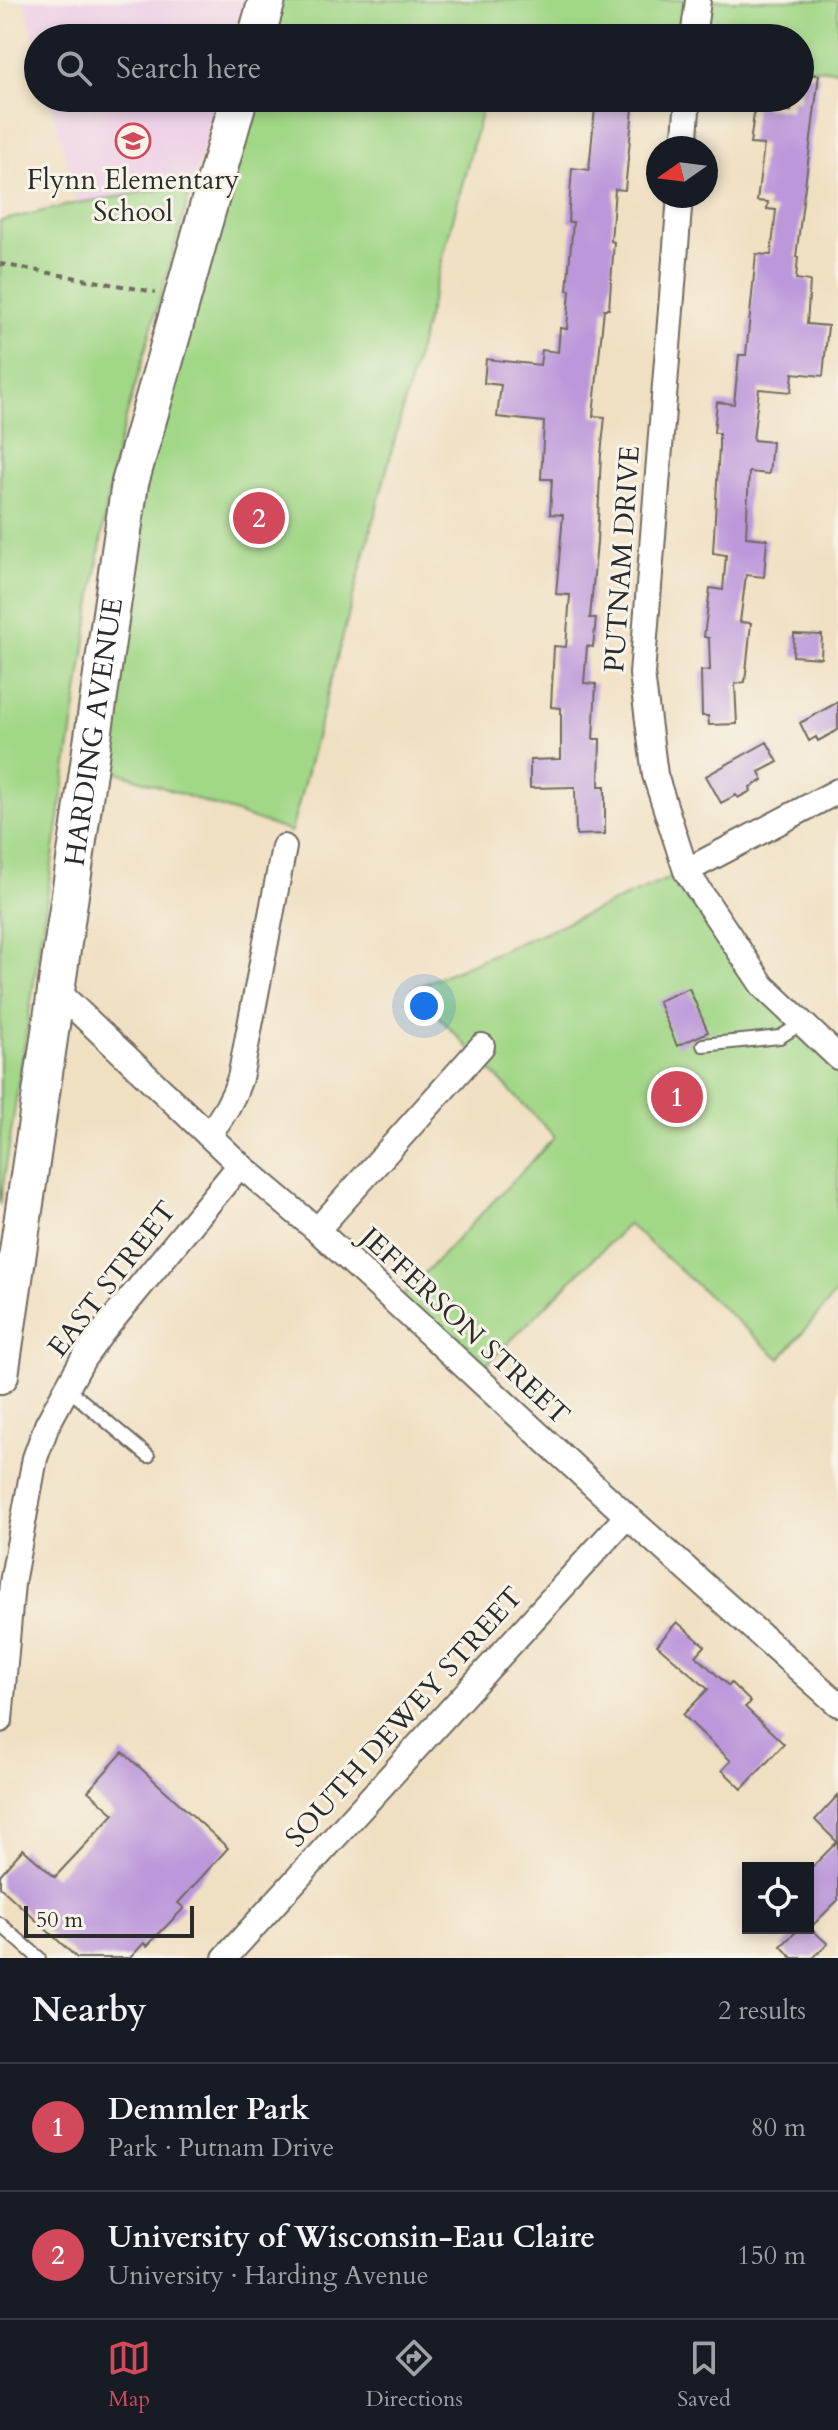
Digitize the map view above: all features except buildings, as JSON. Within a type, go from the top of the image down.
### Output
[{"type":"main road","points":[[260,24],[267,0]]},
{"type":"main road","name":"HARDING AVENUE","points":[[0,1375],[130,483],[235,112]]},
{"type":"street","points":[[695,24],[698,0]]},
{"type":"street","points":[[685,136],[687,112]]},
{"type":"street","name":"PUTNAM DRIVE","points":[[679,208],[642,674],[655,775],[686,871],[763,986],[838,1057]]},
{"type":"street","points":[[686,871],[838,791]]},
{"type":"street","points":[[208,1135],[223,1116],[240,1078],[284,847]]},
{"type":"street","name":"JEFFERSON STREET","points":[[55,989],[240,1165],[317,1230],[627,1516],[838,1704]]},
{"type":"street","points":[[317,1230],[482,1046]]},
{"type":"street","name":"EAST STREET","points":[[0,1720],[12,1583],[35,1458],[47,1425],[83,1359],[101,1334],[240,1165]]},
{"type":"street","name":"SOUTH DEWEY STREET","points":[[225,1958],[627,1516]]},
{"type":"lane","points":[[703,1045],[780,1037],[802,1023]]},
{"type":"lane","points":[[67,1388],[148,1456]]},
{"type":"lane","points":[[0,1924],[39,1958]]},
{"type":"path","points":[[0,264],[183,297]]},
{"type":"shaded area","points":[[24,0],[245,0],[238,24],[30,24]]},
{"type":"shaded area","name":"Flynn Elementary School","points":[[54,112],[213,112],[192,185],[77,203]]},
{"type":"green space","points":[[267,0],[838,0],[838,70],[814,69],[814,24],[260,24]]},
{"type":"green space","points":[[235,112],[481,112],[291,832],[89,762],[130,483]]},
{"type":"green space","points":[[192,185],[116,453],[0,1205],[0,221],[77,203]]},
{"type":"green space","points":[[686,871],[763,986],[838,1057],[838,1291],[780,1359],[628,1224],[475,1376],[396,1303],[555,1137],[412,989]]},
{"type":"place","name":"Flynn Elementary School","points":[[133,141]]},
{"type":"place","name":"University of Wisconsin-Eau Claire","points":[[259,518]]},
{"type":"place","name":"Demmler Park","points":[[677,1097]]}]
